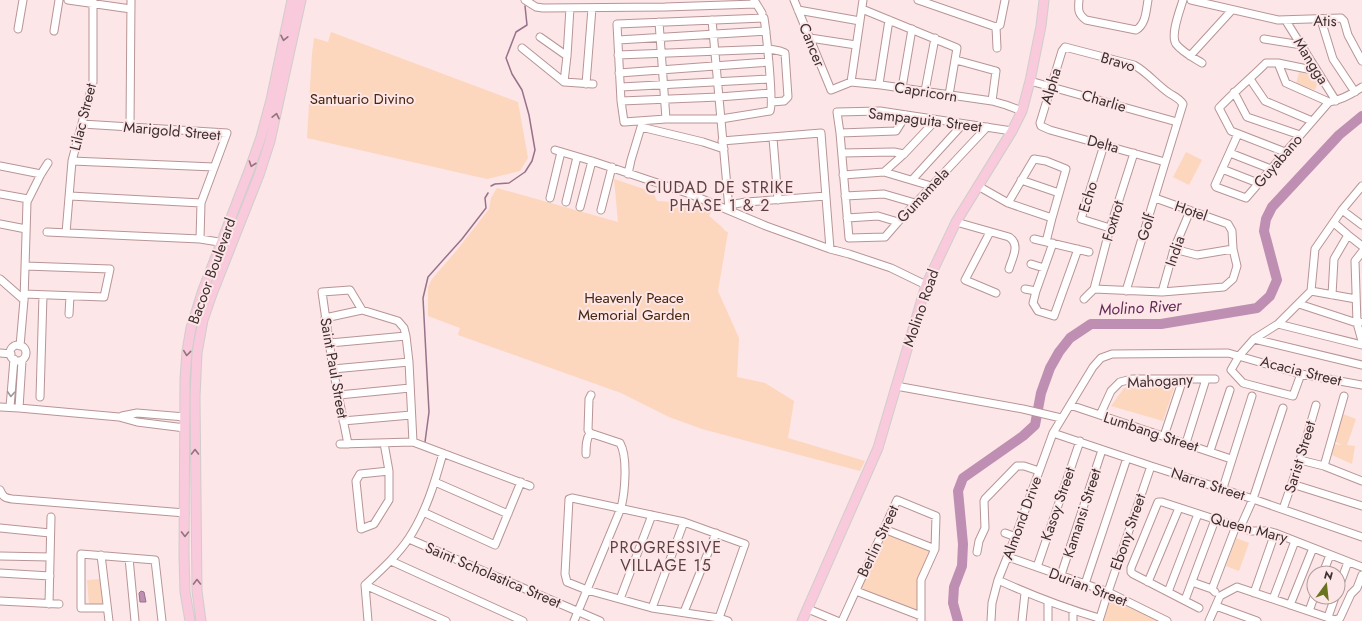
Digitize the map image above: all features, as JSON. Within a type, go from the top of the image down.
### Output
[{"type":"main road","name":"Bacoor Boulevard","points":[[201,621],[197,591],[195,412],[197,353],[203,320],[261,138],[271,100],[292,0]]},
{"type":"main road","name":"Bacoor Boulevard","points":[[190,621],[185,592],[185,379],[191,328],[203,290],[259,175],[270,141],[301,0]]},
{"type":"main road","name":"Molino Road","points":[[802,621],[878,448],[926,285],[956,222],[1012,131],[1022,111],[1030,81],[1041,26],[1044,0]]},
{"type":"street","points":[[18,29],[23,0]]},
{"type":"street","points":[[54,31],[59,0]]},
{"type":"street","points":[[68,0],[93,2],[131,9]]},
{"type":"street","points":[[130,128],[131,0]]},
{"type":"street","points":[[525,0],[536,7],[543,8],[592,8],[665,4],[755,2],[762,13]]},
{"type":"street","points":[[564,82],[576,0]]},
{"type":"street","name":"Cancer","points":[[794,0],[831,90]]},
{"type":"street","points":[[851,82],[863,0]]},
{"type":"street","points":[[918,0],[996,27]]},
{"type":"street","points":[[997,48],[996,27],[1000,24],[1005,0]]},
{"type":"street","points":[[1079,0],[1078,10],[1080,16],[1086,20],[1136,30],[1141,26],[1148,0]]},
{"type":"street","points":[[1183,0],[1174,33],[1176,43],[1190,56],[1202,63]]},
{"type":"street","name":"Atis","points":[[1191,0],[1225,4],[1232,10],[1286,21],[1341,18],[1362,61]]},
{"type":"street","name":"Lilac Street","points":[[66,233],[72,161],[93,82],[93,2]]},
{"type":"street","points":[[522,48],[564,82],[589,84],[592,8]]},
{"type":"street","points":[[862,9],[957,48],[949,95]]},
{"type":"street","points":[[798,10],[860,21]]},
{"type":"street","points":[[1190,56],[1232,10]]},
{"type":"street","points":[[764,18],[769,49],[772,102],[772,108],[770,111],[721,119],[666,119],[624,122],[621,101],[617,24],[659,22],[764,18]]},
{"type":"street","points":[[712,20],[729,207]]},
{"type":"street","points":[[879,84],[889,20]]},
{"type":"street","points":[[1321,20],[1333,59],[1355,92]]},
{"type":"street","name":"Mangga","points":[[1286,21],[1317,71],[1332,101]]},
{"type":"street","points":[[659,22],[666,119]]},
{"type":"street","points":[[902,88],[912,29]]},
{"type":"street","points":[[618,40],[766,31]]},
{"type":"street","points":[[540,37],[567,56]]},
{"type":"street","points":[[810,38],[856,45]]},
{"type":"street","points":[[925,91],[935,38]]},
{"type":"street","points":[[1264,39],[1302,45]]},
{"type":"street","name":"Alpha","points":[[1041,126],[1040,123],[1050,85],[1062,51],[1065,47]]},
{"type":"street","name":"Bravo","points":[[1065,47],[1137,67],[1169,93],[1179,98],[1183,104]]},
{"type":"street","points":[[618,55],[769,49],[780,50],[785,53],[788,97],[784,101],[772,102]]},
{"type":"street","points":[[956,60],[996,71],[992,101]]},
{"type":"street","points":[[619,73],[769,62]]},
{"type":"street","points":[[1285,152],[1231,131],[1219,108],[1266,63],[1278,63],[1317,71]]},
{"type":"street","points":[[1278,63],[1286,83],[1332,101]]},
{"type":"street","points":[[621,87],[770,79]]},
{"type":"street","points":[[1250,79],[1265,101],[1312,121]]},
{"type":"street","name":"Charlie","points":[[1030,81],[1050,85],[1177,122]]},
{"type":"street","name":"Capricorn","points":[[831,90],[851,82],[879,84],[992,101],[1022,111]]},
{"type":"street","name":"Guyabano","points":[[1238,134],[1214,183],[1216,186],[1246,198],[1312,121],[1332,101],[1355,92],[1362,87]]},
{"type":"street","points":[[1234,92],[1247,117],[1300,135]]},
{"type":"street","points":[[621,101],[719,98],[771,93]]},
{"type":"street","name":"Golf","points":[[1126,290],[1183,104]]},
{"type":"street","name":"Sampaguita Street","points":[[840,133],[837,112],[880,111],[1012,131]]},
{"type":"street","points":[[898,222],[878,216],[847,218],[840,133],[896,131],[906,115]]},
{"type":"street","points":[[884,172],[904,154],[936,120]]},
{"type":"street","name":"Marigold Street","points":[[82,124],[227,133],[201,203],[200,240]]},
{"type":"street","points":[[912,180],[963,124]]},
{"type":"street","name":"Delta","points":[[1041,126],[1050,130],[1165,162]]},
{"type":"street","points":[[628,174],[641,127],[703,142],[724,149]]},
{"type":"street","name":"Gumamela","points":[[847,218],[849,238],[886,237],[915,203],[987,127]]},
{"type":"street","points":[[722,141],[773,138],[821,132],[830,249]]},
{"type":"street","points":[[773,138],[778,200]]},
{"type":"street","name":"Echo","points":[[1104,145],[1081,219],[1110,228]]},
{"type":"street","points":[[550,198],[558,151],[612,167],[628,174],[729,207],[766,226],[830,249],[891,268],[926,285]]},
{"type":"street","points":[[842,154],[894,152],[904,154]]},
{"type":"street","name":"Foxtrot","points":[[1094,289],[1110,228],[1134,153]]},
{"type":"street","points":[[1230,153],[1271,169]]},
{"type":"street","points":[[566,202],[578,157]]},
{"type":"street","points":[[1008,203],[1034,159],[1046,161],[1066,169],[1052,218],[1050,242],[1044,268],[1033,303],[1038,311],[1054,316],[1078,249]]},
{"type":"street","points":[[72,161],[214,167]]},
{"type":"street","points":[[580,207],[592,161]]},
{"type":"street","points":[[20,346],[24,297],[27,202],[48,163]]},
{"type":"street","points":[[0,166],[41,174]]},
{"type":"street","points":[[601,210],[612,167]]},
{"type":"street","points":[[1222,168],[1258,183]]},
{"type":"street","points":[[843,175],[884,172],[931,186]]},
{"type":"street","points":[[1021,180],[1059,193]]},
{"type":"street","points":[[978,186],[1008,203],[1052,218]]},
{"type":"street","points":[[1301,374],[1293,396],[1243,383],[1231,370],[1239,356],[1254,339],[1278,324],[1311,291],[1315,249],[1342,210],[1361,190]]},
{"type":"street","points":[[0,194],[28,199]]},
{"type":"street","points":[[845,196],[884,194],[915,203]]},
{"type":"street","points":[[70,196],[201,203]]},
{"type":"street","points":[[729,207],[746,202],[826,196]]},
{"type":"street","name":"Hotel","points":[[1155,198],[1228,224],[1232,231],[1233,249]]},
{"type":"street","points":[[1342,210],[1362,225]]},
{"type":"street","name":"India","points":[[1162,292],[1174,249],[1190,211]]},
{"type":"street","points":[[956,222],[1009,237],[1014,240],[1016,246],[1009,269]]},
{"type":"street","points":[[1334,223],[1362,246]]},
{"type":"street","points":[[0,224],[26,230]]},
{"type":"street","points":[[47,232],[200,240],[226,244]]},
{"type":"street","points":[[990,232],[965,280],[996,292]]},
{"type":"street","points":[[1332,295],[1334,259],[1348,235]]},
{"type":"street","points":[[1034,239],[1090,252]]},
{"type":"street","points":[[1084,300],[1094,289],[1162,292],[1224,287],[1233,279],[1237,266],[1233,249],[1197,255],[1174,249]]},
{"type":"street","points":[[1362,252],[1355,262],[1356,299],[1362,341]]},
{"type":"street","points":[[1031,264],[1044,268]]},
{"type":"street","points":[[0,279],[24,297],[43,295],[104,297],[113,270],[25,266]]},
{"type":"street","points":[[1025,289],[1036,291]]},
{"type":"street","name":"Saint Paul Street","points":[[348,444],[333,369],[322,292],[350,290],[362,310]]},
{"type":"street","points":[[1311,291],[1356,299]]},
{"type":"street","points":[[40,396],[43,295]]},
{"type":"street","points":[[70,296],[70,314]]},
{"type":"street","points":[[1299,304],[1360,322]]},
{"type":"street","points":[[325,318],[362,310],[398,321],[404,328],[409,362],[413,442]]},
{"type":"street","points":[[1278,324],[1362,345]]},
{"type":"street","points":[[330,343],[406,336]]},
{"type":"street","points":[[1254,339],[1362,365]]},
{"type":"street","points":[[10,408],[13,347],[20,346],[25,348],[26,353],[25,358],[22,361],[19,408]]},
{"type":"street","name":"Acacia Street","points":[[1070,405],[1093,367],[1102,358],[1112,354],[1221,352],[1301,374],[1362,385]]},
{"type":"street","points":[[0,353],[12,357],[18,361],[22,361]]},
{"type":"street","points":[[333,369],[409,362]]},
{"type":"street","name":"Mahogany","points":[[1100,415],[1111,391],[1120,382],[1132,379],[1215,379]]},
{"type":"street","points":[[1164,436],[1183,379]]},
{"type":"street","points":[[1186,444],[1206,379]]},
{"type":"street","points":[[896,386],[1023,409],[1061,418]]},
{"type":"street","points":[[339,395],[410,388]]},
{"type":"street","points":[[1210,452],[1230,390]]},
{"type":"street","points":[[590,433],[588,430],[589,399],[591,395]]},
{"type":"street","points":[[1223,488],[1252,396]]},
{"type":"street","points":[[1324,466],[1344,396]]},
{"type":"street","name":"Lumbang Street","points":[[1070,405],[1231,459]]},
{"type":"street","name":"Almond Drive","points":[[991,621],[992,603],[998,580],[1016,537],[1053,433],[1070,405]]},
{"type":"street","name":"Sarist Street","points":[[1283,509],[1300,460],[1316,405]]},
{"type":"street","points":[[0,407],[120,417],[137,422],[185,428]]},
{"type":"street","points":[[1212,589],[1238,527],[1253,499],[1283,408]]},
{"type":"street","points":[[120,417],[137,413],[185,417]]},
{"type":"street","points":[[147,423],[148,414]]},
{"type":"street","points":[[343,421],[411,415]]},
{"type":"street","points":[[586,454],[587,437],[590,433]]},
{"type":"street","points":[[574,621],[621,508],[624,494],[625,480],[623,448],[620,443],[590,433]]},
{"type":"street","name":"Narra Street","points":[[1053,433],[1151,466],[1223,488],[1362,537]]},
{"type":"street","points":[[340,444],[413,442],[530,486]]},
{"type":"street","name":"Kasoy Street","points":[[1037,567],[1080,442]]},
{"type":"street","points":[[384,443],[389,471],[389,500],[374,524],[361,529],[356,480],[360,474],[389,471]]},
{"type":"street","name":"Kamansi Street","points":[[1061,576],[1102,450]]},
{"type":"street","points":[[365,585],[391,561],[409,539],[423,512],[435,482],[443,453]]},
{"type":"street","points":[[1085,584],[1127,458]]},
{"type":"street","points":[[1300,460],[1324,466],[1362,481]]},
{"type":"street","points":[[977,552],[979,541],[985,528],[985,499],[1017,466],[1024,466],[1039,470]]},
{"type":"street","name":"Ebony Street","points":[[1099,619],[1151,466]]},
{"type":"street","points":[[435,482],[508,514]]},
{"type":"street","points":[[423,512],[495,544],[521,482]]},
{"type":"street","points":[[1292,484],[1362,506]]},
{"type":"street","points":[[0,490],[2,495],[6,498],[12,499],[185,514]]},
{"type":"street","points":[[719,618],[745,544],[716,532],[684,522],[572,498],[569,499],[565,574],[568,582],[587,590],[652,608],[684,612],[728,621]]},
{"type":"street","name":"Berlin Street","points":[[842,621],[897,500],[936,516],[935,549]]},
{"type":"street","name":"Queen Mary","points":[[1148,582],[1133,574],[1131,572],[1131,568],[1158,502],[1251,531],[1268,531],[1275,533],[1362,567]]},
{"type":"street","points":[[1179,508],[1148,582],[1200,608]]},
{"type":"street","points":[[1168,592],[1198,514]]},
{"type":"street","points":[[620,599],[652,515]]},
{"type":"street","points":[[49,604],[51,517]]},
{"type":"street","points":[[1184,600],[1215,520]]},
{"type":"street","points":[[652,608],[684,522]]},
{"type":"street","points":[[0,528],[50,533]]},
{"type":"street","points":[[856,591],[921,619],[921,580],[935,549],[884,529]]},
{"type":"street","points":[[684,612],[716,532]]},
{"type":"street","points":[[1254,593],[1275,533]]},
{"type":"street","points":[[1006,534],[1016,537]]},
{"type":"street","name":"Saint Scholastica Street","points":[[409,539],[600,621]]},
{"type":"street","points":[[1273,599],[1295,541]]},
{"type":"street","points":[[1290,605],[1313,548]]},
{"type":"street","points":[[107,608],[82,608],[81,554],[156,560],[162,621]]},
{"type":"street","points":[[101,555],[109,621]]},
{"type":"street","points":[[1326,565],[1330,555]]},
{"type":"street","points":[[0,556],[50,557]]},
{"type":"street","name":"Durian Street","points":[[1008,557],[1108,592],[1167,621]]},
{"type":"street","points":[[128,558],[135,621]]},
{"type":"street","points":[[391,561],[523,621]]},
{"type":"street","points":[[1346,567],[1348,562]]},
{"type":"street","points":[[0,573],[50,576]]},
{"type":"street","points":[[1209,621],[1220,596],[1237,587],[1335,620],[1340,618],[1351,594],[1357,588],[1362,575]]},
{"type":"street","points":[[998,580],[1048,602],[1099,619]]},
{"type":"street","points":[[1192,582],[1212,589],[1220,596]]},
{"type":"street","points":[[365,585],[368,621]]},
{"type":"street","points":[[365,585],[446,621]]},
{"type":"street","points":[[1022,621],[1025,593]]},
{"type":"street","points":[[0,601],[59,604]]},
{"type":"street","points":[[1048,602],[1048,621]]},
{"type":"street","points":[[1309,611],[1311,605]]},
{"type":"street","points":[[1328,617],[1332,605]]},
{"type":"street","points":[[1216,606],[1243,618],[1258,621]]},
{"type":"street","points":[[808,609],[837,621]]},
{"type":"street","points":[[1073,611],[1073,621]]},
{"type":"green space","name":"Santuario Divino","points":[[331,32],[518,102],[528,158],[520,171],[487,179],[307,138],[314,38],[328,42]]},
{"type":"green space","points":[[1299,72],[1319,78],[1315,90],[1296,84]]},
{"type":"green space","points":[[1186,152],[1202,160],[1189,185],[1173,177]]},
{"type":"green space","name":"Heavenly Peace Memorial Garden","points":[[614,179],[653,192],[657,201],[712,205],[714,207],[709,216],[728,232],[718,291],[739,338],[737,377],[765,383],[794,401],[788,438],[865,461],[860,471],[702,429],[669,417],[621,393],[458,335],[460,328],[428,316],[428,287],[432,279],[489,209],[491,198],[497,188],[618,222]]},
{"type":"green space","points":[[1175,385],[1163,421],[1111,406],[1124,388]]},
{"type":"green space","points":[[1343,414],[1356,419],[1347,445],[1355,446],[1352,464],[1332,455],[1333,444],[1342,445],[1334,441]]},
{"type":"green space","points":[[885,531],[931,550],[919,579],[918,614],[860,590]]},
{"type":"green space","points":[[1236,538],[1249,543],[1239,571],[1226,566]]},
{"type":"green space","points":[[101,579],[102,604],[89,605],[87,580]]},
{"type":"green space","points":[[1110,598],[1157,621],[1104,621]]},
{"type":"shaded area","points":[[141,591],[144,592],[146,602],[140,602],[139,593]]},
{"type":"waterway","points":[[491,186],[495,184],[509,183],[525,172],[532,161],[535,150],[529,115],[522,90],[512,74],[506,58],[516,32],[527,25],[525,6]]},
{"type":"waterway","name":"Molino River","points":[[958,621],[953,603],[954,587],[962,566],[963,544],[958,491],[963,478],[1023,436],[1035,425],[1041,393],[1050,368],[1059,352],[1070,338],[1091,324],[1161,324],[1257,308],[1270,296],[1277,280],[1264,231],[1266,219],[1272,207],[1339,135],[1362,116]]},
{"type":"waterway","points":[[425,442],[429,412],[423,298],[428,277],[462,239],[486,208],[485,198],[488,193]]},
{"type":"district","name":"CIUDAD DE STRIKE PHASE 1 & 2","points":[[720,196]]},
{"type":"district","name":"PROGRESSIVE VILLAGE 15","points":[[666,556]]}]
